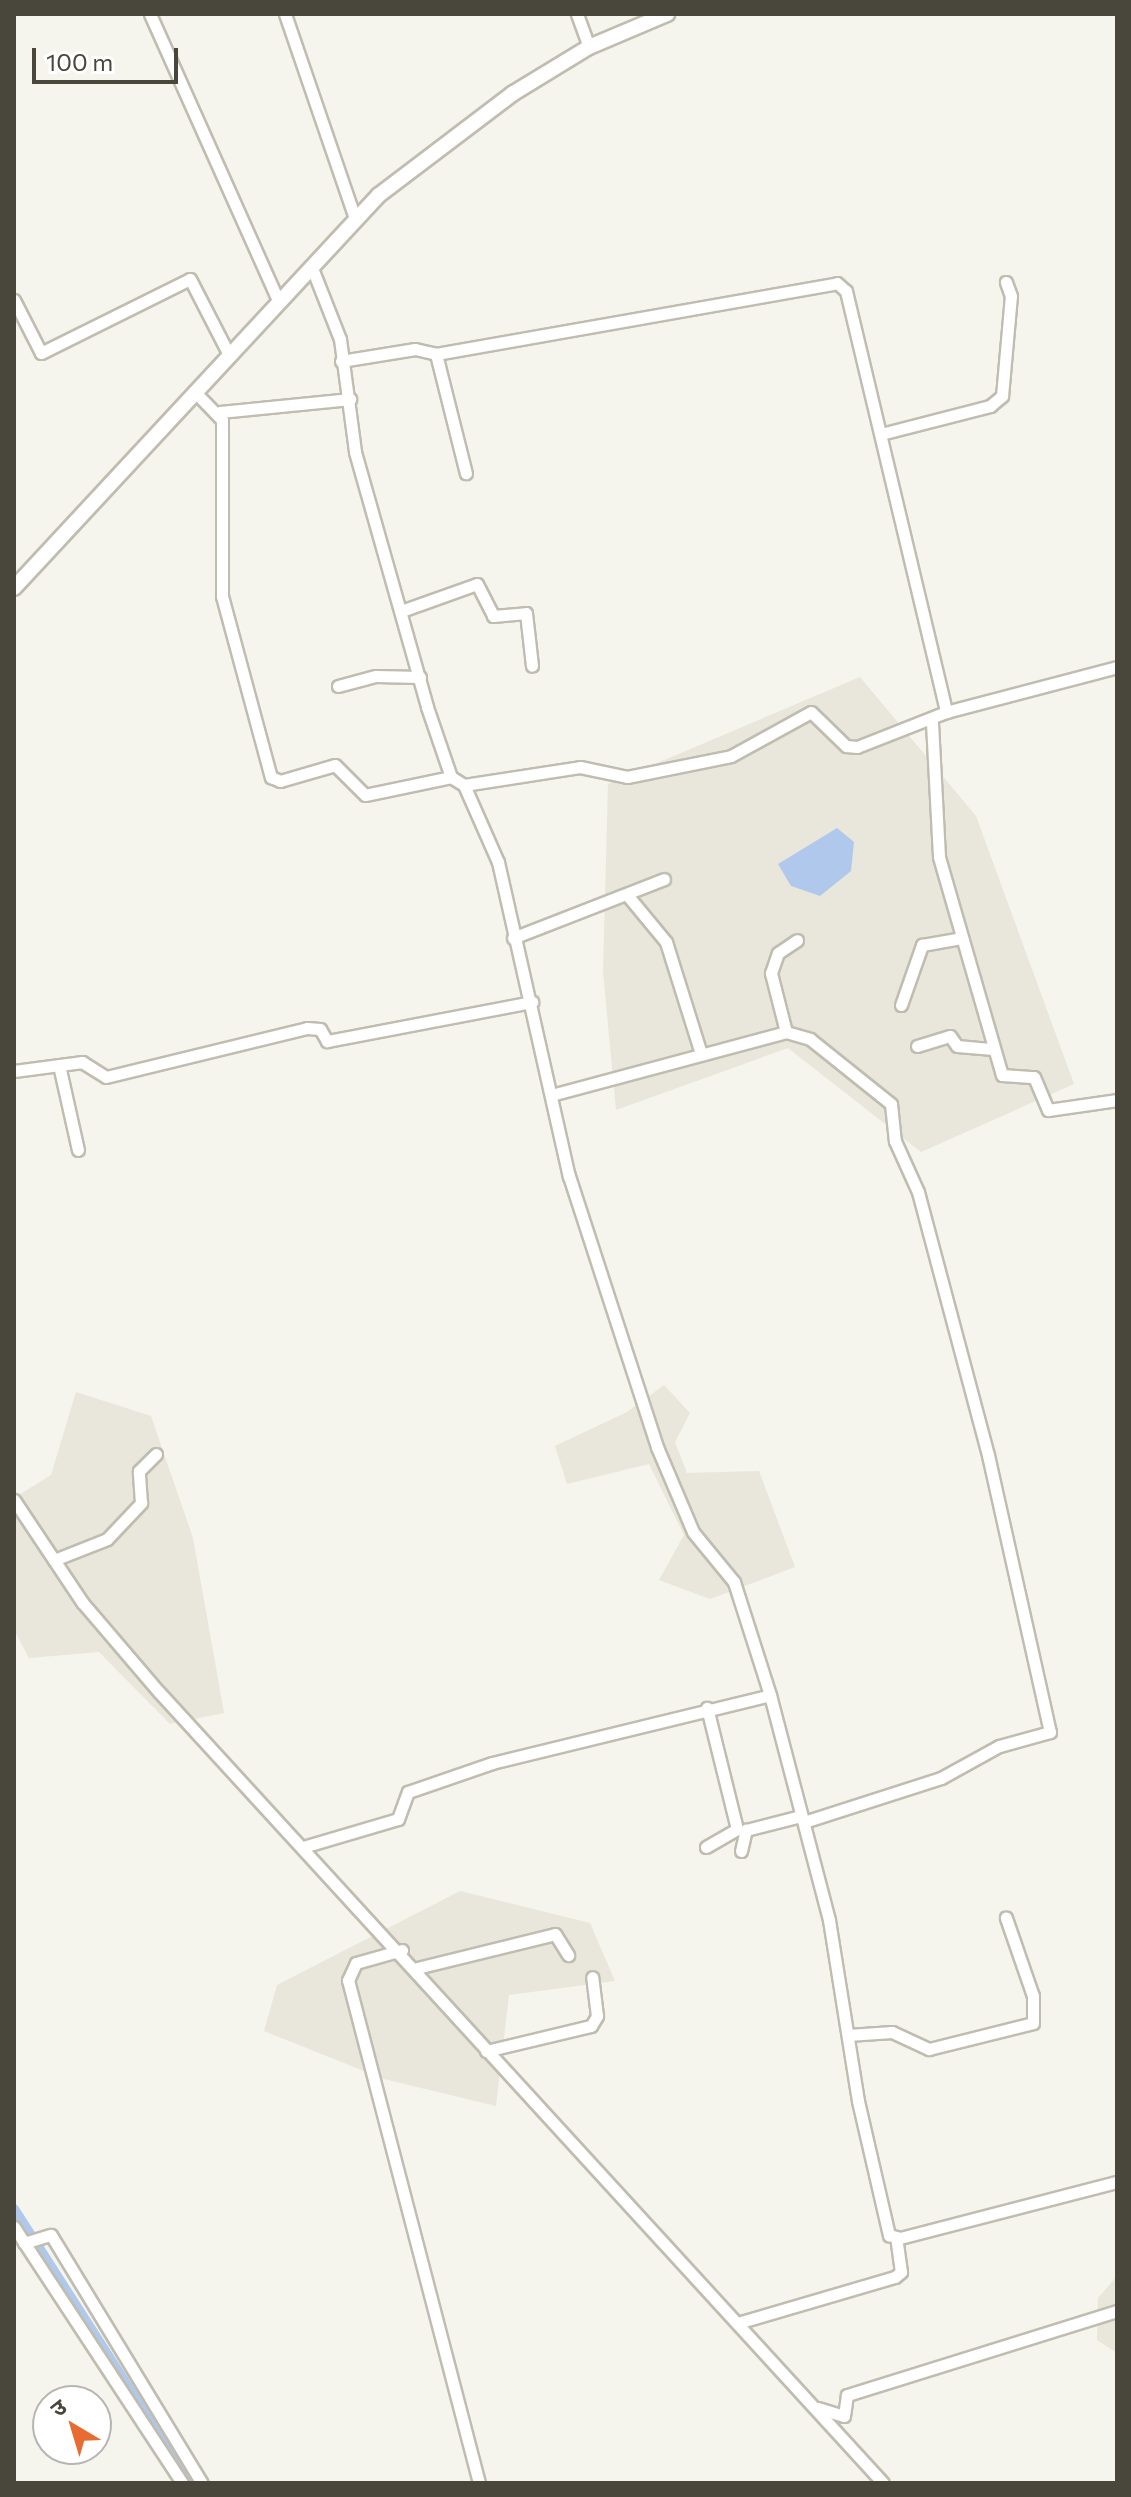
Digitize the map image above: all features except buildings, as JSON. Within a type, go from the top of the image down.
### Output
[{"type":"street","points":[[150,14],[279,303]]},
{"type":"street","points":[[285,14],[355,219]]},
{"type":"street","points":[[577,14],[589,47]]},
{"type":"street","points":[[14,588],[355,219],[465,125],[589,47],[667,14]]},
{"type":"street","points":[[312,268],[340,339],[355,452],[451,777],[464,785],[498,862],[513,938],[555,1094],[569,1176],[657,1447],[693,1532],[734,1582],[770,1695],[803,1819],[868,2146],[896,2238],[901,2272],[895,2277],[741,2322]]},
{"type":"street","points":[[14,300],[41,353],[190,279],[229,355]]},
{"type":"street","points":[[881,434],[990,406],[1002,396],[1009,358],[1006,282]]},
{"type":"street","points":[[341,361],[415,349],[436,354],[837,283],[846,291],[946,712]]},
{"type":"street","points":[[436,354],[466,473]]},
{"type":"street","points":[[194,391],[220,412],[350,399]]},
{"type":"street","points":[[220,412],[222,596],[271,777],[280,781],[335,765],[353,792],[365,795],[451,777]]},
{"type":"street","points":[[404,610],[477,584],[493,616],[526,613],[532,666]]},
{"type":"street","points":[[464,785],[580,767],[627,777],[731,756],[811,712],[850,748],[932,723],[946,712],[1117,667]]},
{"type":"street","points":[[338,686],[376,676],[420,677]]},
{"type":"street","points":[[932,723],[939,857],[993,1049],[1005,1079],[1035,1078],[1048,1110],[1117,1100]]},
{"type":"street","points":[[513,938],[628,896],[664,879]]},
{"type":"street","points":[[628,896],[666,942],[701,1054]]},
{"type":"street","points":[[901,1005],[922,945],[962,938]]},
{"type":"street","points":[[786,1032],[771,973],[778,953],[797,940]]},
{"type":"street","points":[[14,1071],[82,1062],[106,1077],[307,1028],[320,1029],[327,1041],[532,1002]]},
{"type":"street","points":[[555,1094],[786,1032],[810,1039],[891,1104],[895,1141],[918,1192],[988,1455],[1050,1732],[999,1746],[941,1778],[803,1819],[746,1830],[741,1851]]},
{"type":"street","points":[[917,1046],[950,1036],[957,1046],[993,1049]]},
{"type":"street","points":[[59,1065],[78,1150]]},
{"type":"street","points":[[54,1560],[107,1539],[141,1503],[139,1471],[156,1454]]},
{"type":"street","points":[[14,1500],[54,1560],[159,1692],[402,1950],[486,2051],[741,2322],[818,2408],[878,2482]]},
{"type":"street","points":[[303,1847],[401,1818],[410,1791],[707,1708],[770,1695]]},
{"type":"street","points":[[706,1847],[737,1829],[707,1708]]},
{"type":"street","points":[[848,2035],[892,2032],[929,2049],[1033,2023],[1033,1996],[1006,1918]]},
{"type":"street","points":[[417,1968],[555,1934],[568,1955]]},
{"type":"street","points":[[402,1950],[356,1963],[348,1980],[479,2483]]},
{"type":"street","points":[[486,2051],[591,2026],[597,2016],[592,1977]]},
{"type":"street","points":[[896,2238],[1117,2182]]},
{"type":"street","points":[[14,2227],[33,2238],[87,2288],[202,2483]]},
{"type":"street","points":[[33,2238],[182,2483]]},
{"type":"street","points":[[818,2408],[844,2416],[847,2395],[1117,2311]]},
{"type":"shaded area","points":[[860,677],[976,816],[1074,1084],[921,1152],[788,1048],[616,1110],[603,972],[608,784]]},
{"type":"shaded area","points":[[664,1385],[690,1413],[675,1442],[687,1473],[759,1471],[795,1567],[710,1599],[659,1580],[684,1535],[649,1464],[567,1484],[555,1446],[627,1412]]},
{"type":"shaded area","points":[[76,1392],[151,1416],[193,1538],[224,1713],[170,1724],[99,1652],[29,1658],[14,1630],[14,1498],[51,1475]]},
{"type":"shaded area","points":[[460,1891],[590,1923],[615,1981],[509,1995],[496,2106],[384,2079],[264,2031],[277,1985]]},
{"type":"shaded area","points":[[1117,2276],[1117,2353],[1097,2340],[1098,2298]]},
{"type":"water","points":[[837,828],[854,842],[851,871],[820,896],[791,886],[778,864]]},
{"type":"waterway","points":[[14,2209],[190,2483]]}]
